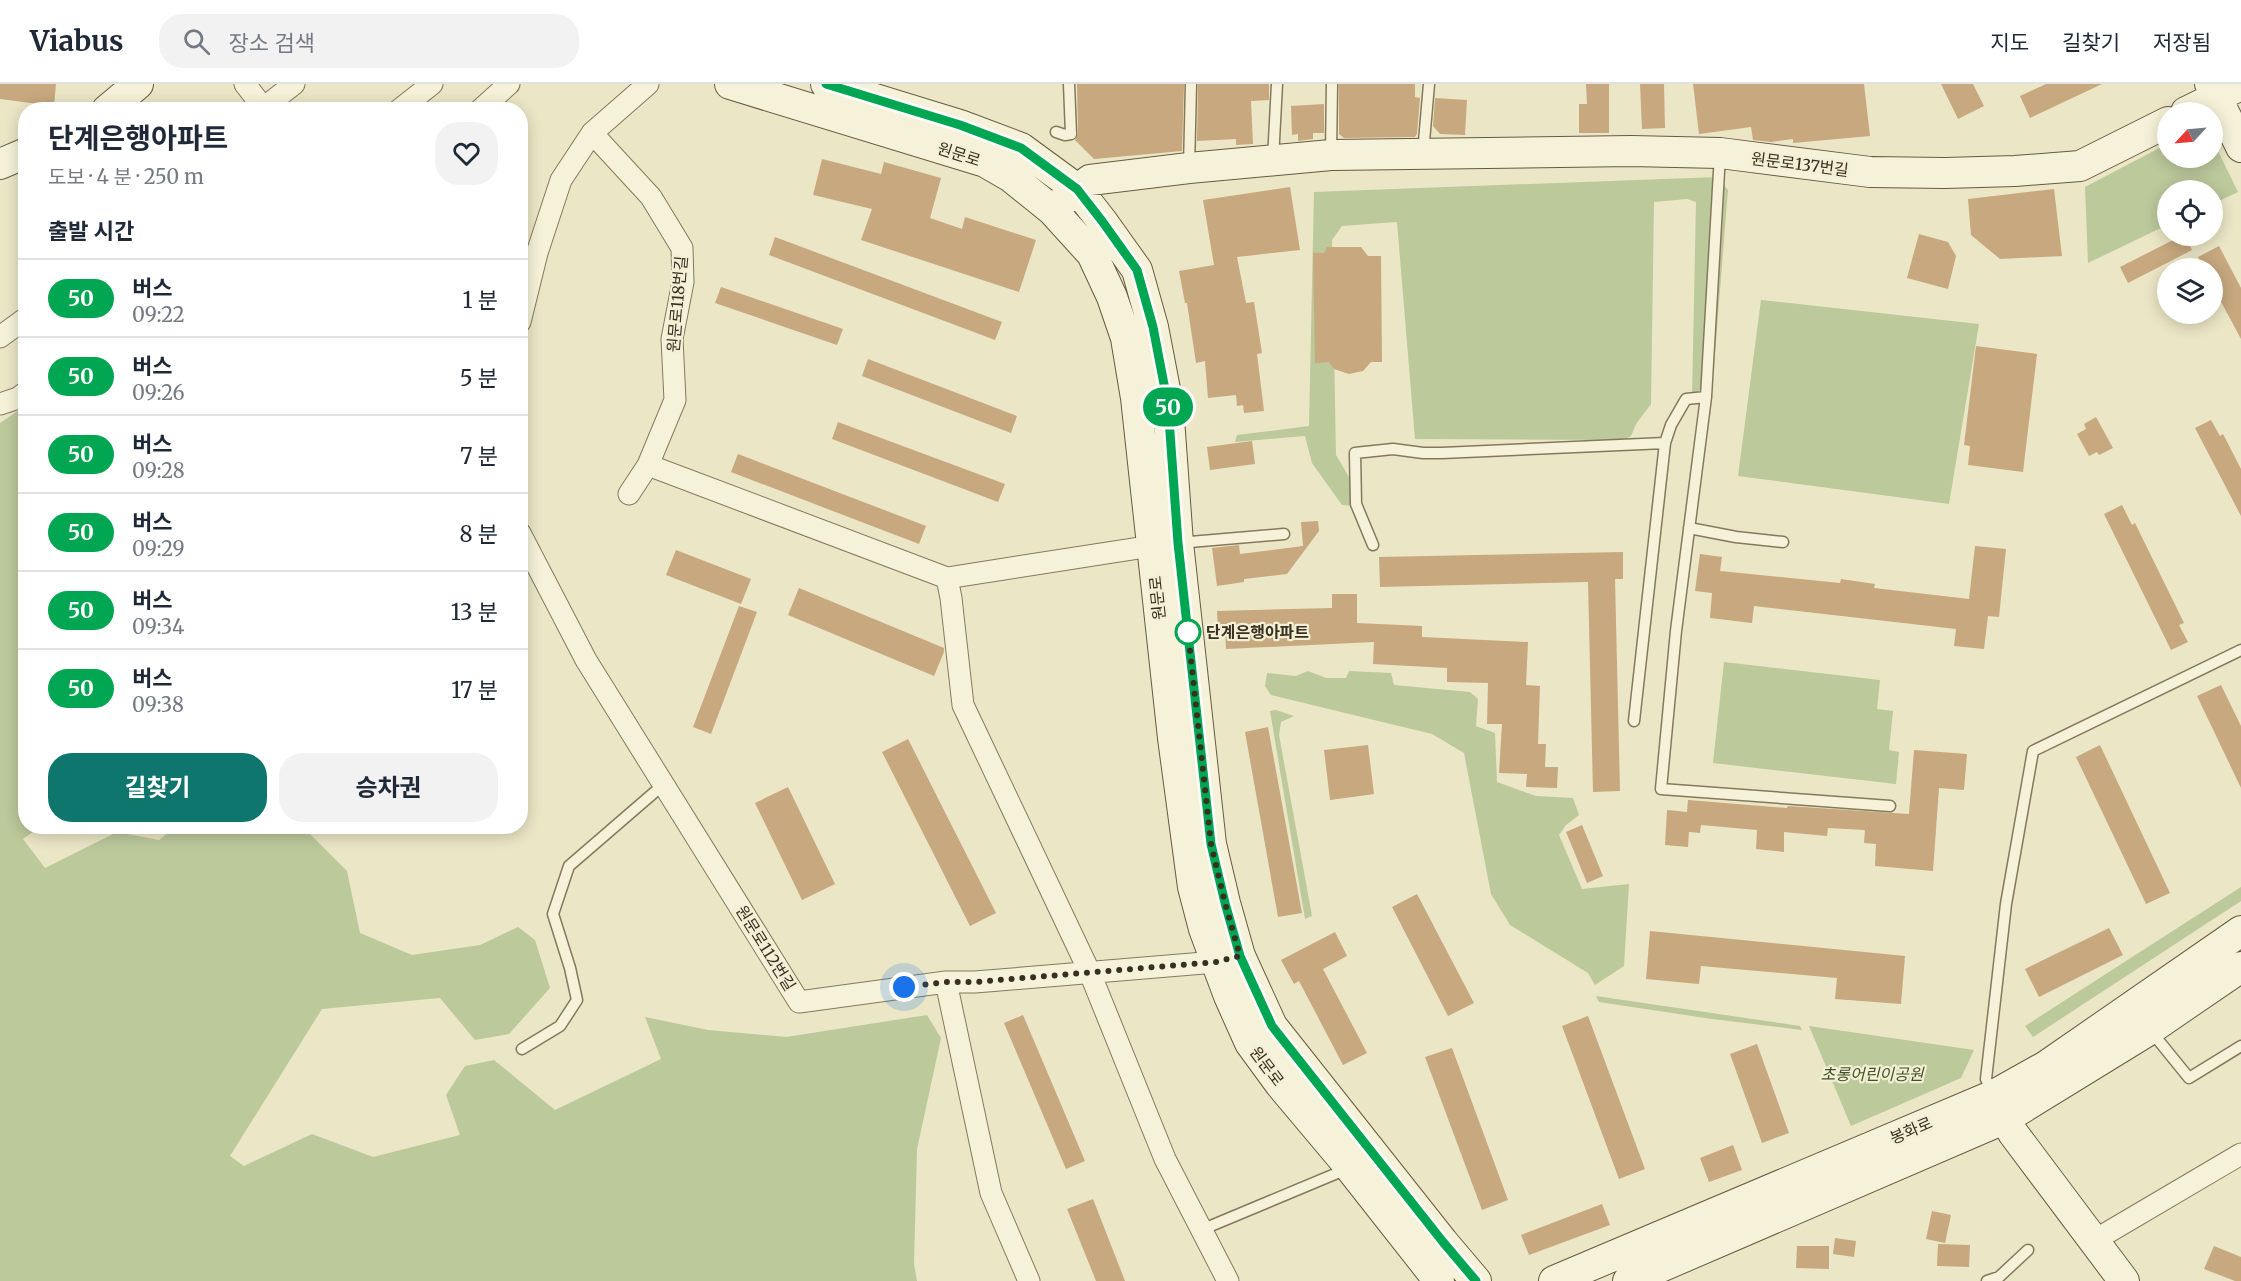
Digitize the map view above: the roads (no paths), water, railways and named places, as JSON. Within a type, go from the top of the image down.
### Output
[{"type":"street","points":[[117,102],[138,84]]},
{"type":"street","points":[[245,84],[258,102]]},
{"type":"street","points":[[272,102],[294,84]]},
{"type":"street","points":[[409,102],[432,84]]},
{"type":"street","points":[[489,102],[508,84]]},
{"type":"street","points":[[528,289],[537,252],[561,180],[592,133],[648,84]]},
{"type":"street","name":"원문로","points":[[730,84],[986,162],[1011,177],[1052,210],[1092,254],[1112,297],[1126,338],[1165,544],[1211,844],[1225,903],[1228,959],[1250,1043],[1280,1084],[1439,1281]]},
{"type":"street","name":"원문로","points":[[826,84],[875,91],[1021,148],[1077,189],[1102,221],[1137,270],[1153,327],[1168,405],[1165,544]]},
{"type":"street","points":[[2202,102],[2222,89],[2241,147]]},
{"type":"street","name":"원문로137번길","points":[[1052,210],[1090,180],[1331,155],[1631,151],[1720,153],[1870,172],[2015,171],[2080,166],[2157,128]]},
{"type":"street","name":"원문로118번길","points":[[592,133],[651,197],[682,248],[683,282],[672,339],[675,400],[648,465],[629,494]]},
{"type":"street","points":[[0,164],[18,156]]},
{"type":"street","points":[[0,337],[18,324]]},
{"type":"street","points":[[0,404],[18,398]]},
{"type":"street","points":[[648,465],[947,578],[1165,544]]},
{"type":"street","name":"원문로112번길","points":[[528,548],[586,660],[799,1002],[946,982],[975,982],[1090,973],[1228,959]]},
{"type":"street","points":[[947,578],[963,705],[1090,973],[1166,1159],[1228,1281]]},
{"type":"street","name":"봉화로","points":[[1554,1281],[2000,1106],[2046,1066],[2241,931]]},
{"type":"street","name":"원문로","points":[[1228,959],[1272,1026],[1476,1281]]},
{"type":"street","name":"봉화로","points":[[1628,1281],[2000,1106],[2149,1030],[2241,967]]},
{"type":"street","points":[[946,982],[991,1193],[1029,1281]]},
{"type":"street","points":[[2000,1106],[2013,1133],[2124,1281]]},
{"type":"street","points":[[2095,1240],[2241,1154]]},
{"type":"lane","points":[[1056,132],[1071,134],[1069,84]]},
{"type":"lane","points":[[1189,168],[1191,84]]},
{"type":"lane","points":[[1273,160],[1277,84]]},
{"type":"lane","points":[[1331,155],[1332,84]]},
{"type":"lane","points":[[1423,153],[1429,84]]},
{"type":"lane","points":[[1720,153],[1706,397],[1676,631],[1661,789],[1890,806]]},
{"type":"lane","points":[[1634,721],[1665,443],[1671,425],[1686,399],[1706,397]]},
{"type":"lane","points":[[1373,544],[1356,504],[1355,453],[1393,448],[1423,453],[1443,453],[1665,443]]},
{"type":"lane","points":[[1689,528],[1736,537],[1783,542]]},
{"type":"lane","points":[[1165,544],[1284,534]]},
{"type":"lane","points":[[2000,1106],[1986,1078],[2006,904],[2033,751],[2241,650]]},
{"type":"lane","points":[[522,1049],[560,1026],[577,1000],[570,968],[553,914],[568,866],[664,784]]},
{"type":"lane","points":[[2149,1030],[2189,1078],[2241,1046]]},
{"type":"lane","points":[[1202,1230],[1350,1168]]},
{"type":"lane","points":[[1987,1281],[1999,1277],[2028,1250]]},
{"type":"place","name":"단계은행아파트","points":[[1188,632]]},
{"type":"park label","name":"초롱어린이공원","points":[[1872,1074]]}]
